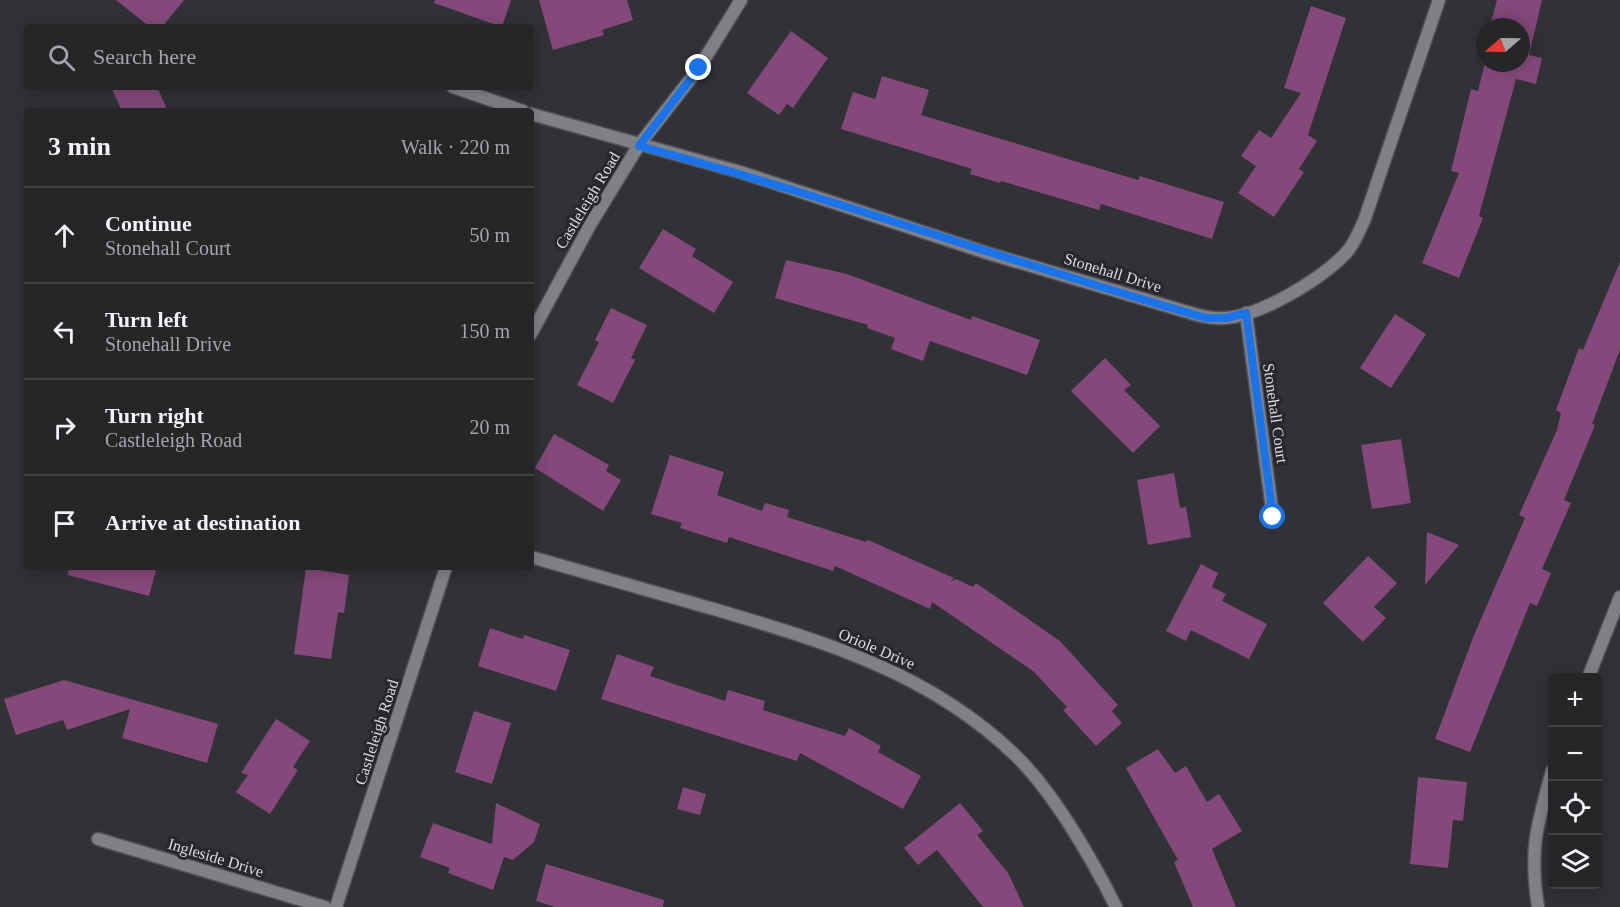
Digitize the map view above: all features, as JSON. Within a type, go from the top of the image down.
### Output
[{"type":"street","name":"Castleleigh Road","points":[[534,328],[590,225],[639,146],[699,68],[741,0]]},
{"type":"street","name":"Stonehall Drive","points":[[534,115],[639,146],[740,172],[987,252],[1206,318],[1226,318],[1246,313],[1291,293],[1347,252],[1364,221],[1439,0]]},
{"type":"street","points":[[462,90],[514,108]]},
{"type":"street","name":"Stonehall Court","points":[[1246,313],[1273,517]]},
{"type":"street","name":"Oriole Drive","points":[[534,558],[757,622],[857,654],[924,686],[977,721],[1017,756],[1041,783],[1116,907]]},
{"type":"street","name":"Castleleigh Road","points":[[336,907],[445,570]]},
{"type":"street","points":[[1590,673],[1620,597]]},
{"type":"street","points":[[1538,907],[1533,861],[1535,831],[1549,781]]},
{"type":"street","name":"Ingleside Drive","points":[[98,839],[325,907]]},
{"type":"building","points":[[116,0],[184,0],[164,24],[146,24]]},
{"type":"building","points":[[435,0],[511,0],[503,24],[494,24],[434,3]]},
{"type":"building","points":[[539,0],[627,0],[633,20],[602,30],[604,35],[553,50]]},
{"type":"building","points":[[1497,0],[1542,0],[1530,51],[1530,18],[1492,18]]},
{"type":"building","points":[[1311,6],[1346,18],[1308,135],[1317,141],[1299,169],[1304,172],[1274,217],[1238,193],[1256,166],[1241,156],[1259,130],[1271,138],[1301,93],[1284,88]]},
{"type":"building","points":[[791,31],[828,58],[793,108],[787,104],[779,115],[747,93]]},
{"type":"building","points":[[1530,55],[1542,58],[1536,84],[1516,79],[1479,216],[1483,218],[1459,278],[1422,263],[1459,173],[1451,171],[1471,89],[1478,91],[1483,72],[1530,72]]},
{"type":"building","points":[[882,76],[929,90],[921,115],[1138,180],[1140,176],[1224,202],[1212,239],[1101,204],[1099,210],[1001,181],[1000,183],[970,174],[972,169],[841,129],[853,92],[875,99]]},
{"type":"building","points":[[112,90],[158,90],[167,108],[121,108]]},
{"type":"building","points":[[663,229],[696,249],[692,256],[733,282],[714,313],[639,268]]},
{"type":"building","points":[[786,260],[847,274],[971,320],[972,316],[1040,340],[1027,375],[930,341],[923,361],[891,349],[895,338],[867,328],[868,325],[775,298]]},
{"type":"building","points":[[1620,262],[1620,350],[1592,424],[1595,425],[1564,500],[1571,503],[1542,569],[1551,573],[1537,606],[1530,603],[1470,752],[1435,739],[1474,635],[1525,518],[1519,515],[1557,430],[1561,413],[1556,410],[1579,348],[1583,350]]},
{"type":"building","points":[[611,308],[647,325],[631,358],[635,360],[613,403],[577,385],[599,342],[595,340]]},
{"type":"building","points":[[1395,314],[1426,334],[1391,388],[1360,368]]},
{"type":"building","points":[[1105,358],[1131,385],[1124,390],[1160,426],[1133,453],[1071,391]]},
{"type":"building","points":[[554,434],[609,465],[606,471],[621,480],[603,511],[535,468]]},
{"type":"building","points":[[1401,439],[1411,503],[1372,509],[1361,445]]},
{"type":"building","points":[[670,455],[724,472],[717,495],[762,511],[765,503],[789,510],[787,517],[866,542],[868,540],[954,578],[950,582],[956,579],[973,587],[976,583],[1060,641],[1118,705],[1112,711],[1122,723],[1096,746],[1063,710],[1067,707],[1033,671],[932,602],[930,609],[835,566],[833,571],[729,537],[727,543],[680,528],[682,523],[651,514]]},
{"type":"building","points":[[1174,473],[1180,508],[1186,507],[1191,537],[1148,545],[1137,480]]},
{"type":"building","points":[[1427,532],[1459,545],[1425,585]]},
{"type":"building","points":[[1368,556],[1397,583],[1374,607],[1386,618],[1363,642],[1323,603]]},
{"type":"building","points":[[1201,564],[1218,573],[1212,587],[1226,594],[1222,601],[1267,624],[1249,659],[1191,630],[1186,641],[1166,631]]},
{"type":"building","points":[[69,570],[156,570],[149,596],[68,575]]},
{"type":"building","points":[[306,570],[349,575],[344,613],[338,612],[331,659],[294,654]]},
{"type":"building","points":[[490,628],[523,639],[524,635],[570,650],[556,691],[478,666]]},
{"type":"building","points":[[617,654],[654,667],[650,676],[725,701],[728,690],[765,701],[763,710],[845,736],[849,728],[881,746],[878,752],[921,776],[903,809],[800,753],[797,761],[601,699]]},
{"type":"building","points":[[64,680],[218,724],[207,763],[122,738],[130,709],[67,730],[63,720],[16,735],[4,699]]},
{"type":"building","points":[[474,711],[511,723],[492,784],[455,772]]},
{"type":"building","points":[[276,719],[310,741],[293,767],[298,770],[270,814],[236,792],[248,775],[241,773]]},
{"type":"building","points":[[1158,749],[1175,773],[1186,766],[1207,802],[1219,794],[1242,831],[1212,849],[1236,907],[1193,907],[1174,862],[1178,860],[1126,768]]},
{"type":"building","points":[[1418,777],[1467,782],[1463,821],[1453,820],[1448,868],[1410,864]]},
{"type":"building","points":[[683,787],[706,794],[700,815],[677,809]]},
{"type":"building","points":[[496,803],[540,824],[534,842],[513,860],[504,857],[493,890],[448,873],[450,868],[420,857],[433,823],[492,844]]},
{"type":"building","points":[[960,803],[983,831],[977,835],[1008,873],[1024,907],[983,907],[937,850],[918,865],[904,848]]},
{"type":"building","points":[[546,864],[664,900],[663,907],[555,907],[536,901]]},
{"type":"route","points":[[699,68],[639,146],[740,172],[987,252],[1206,318],[1226,318],[1246,313],[1273,517]]}]
